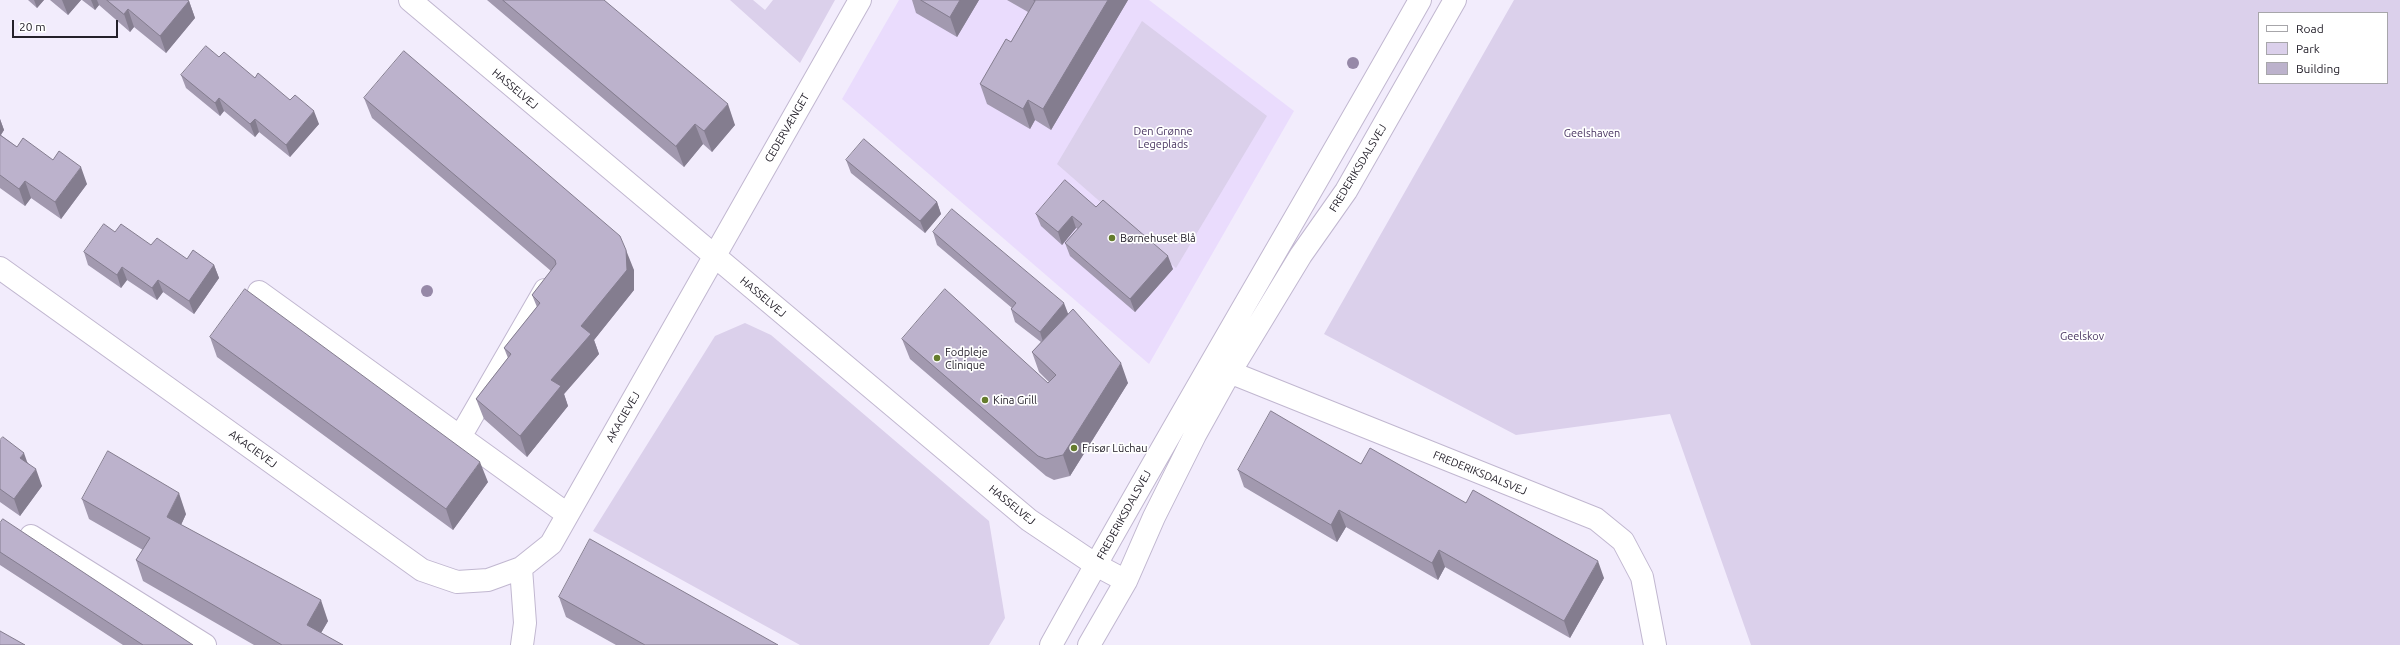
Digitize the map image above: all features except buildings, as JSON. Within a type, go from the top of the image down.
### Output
[{"type":"street","name":"HASSELVEJ","points":[[410,0],[1029,520],[1096,565],[1126,581]]},
{"type":"street","name":"CEDERVÆNGET","points":[[713,256],[860,0]]},
{"type":"street","name":"FREDERIKSDALSVEJ","points":[[1089,645],[1126,581],[1192,442],[1220,368],[1420,0]]},
{"type":"street","name":"FREDERIKSDALSVEJ","points":[[1051,645],[1096,565],[1220,368],[1346,191],[1455,0]]},
{"type":"street","name":"AKACIEVEJ","points":[[0,268],[422,570],[457,582],[488,580],[522,568],[551,544],[713,256]]},
{"type":"street","points":[[460,437],[544,290]]},
{"type":"street","points":[[258,292],[567,514]]},
{"type":"street","name":"FREDERIKSDALSVEJ","points":[[1220,368],[1596,519],[1623,541],[1642,577],[1655,645]]},
{"type":"street","points":[[31,536],[205,645]]},
{"type":"street","points":[[522,568],[525,623],[522,645]]},
{"type":"shaded area","name":"Børnehuset Blå","points":[[899,0],[1149,0],[1294,111],[1149,364],[842,99]]},
{"type":"green space","points":[[730,0],[753,0],[765,10],[773,0],[835,0],[800,63]]},
{"type":"green space","name":"Geelskov","points":[[1514,0],[2400,0],[2400,645],[1751,645],[1670,414],[1516,435],[1324,334]]},
{"type":"green space","name":"Den Grønne Legeplads","points":[[1142,21],[1267,116],[1176,268],[1057,164]]},
{"type":"green space","points":[[745,323],[771,335],[989,521],[1005,618],[989,645],[800,645],[593,531],[715,336]]},
{"type":"place","name":"Børnehuset Blå","points":[[1112,238]]},
{"type":"place","name":"Fodpleje Clinique","points":[[937,358]]},
{"type":"place","name":"Kina Grill","points":[[985,400]]},
{"type":"place","name":"Frisør Lüchau","points":[[1074,448]]},
{"type":"park label","name":"Geelshaven","points":[[1592,133]]}]
